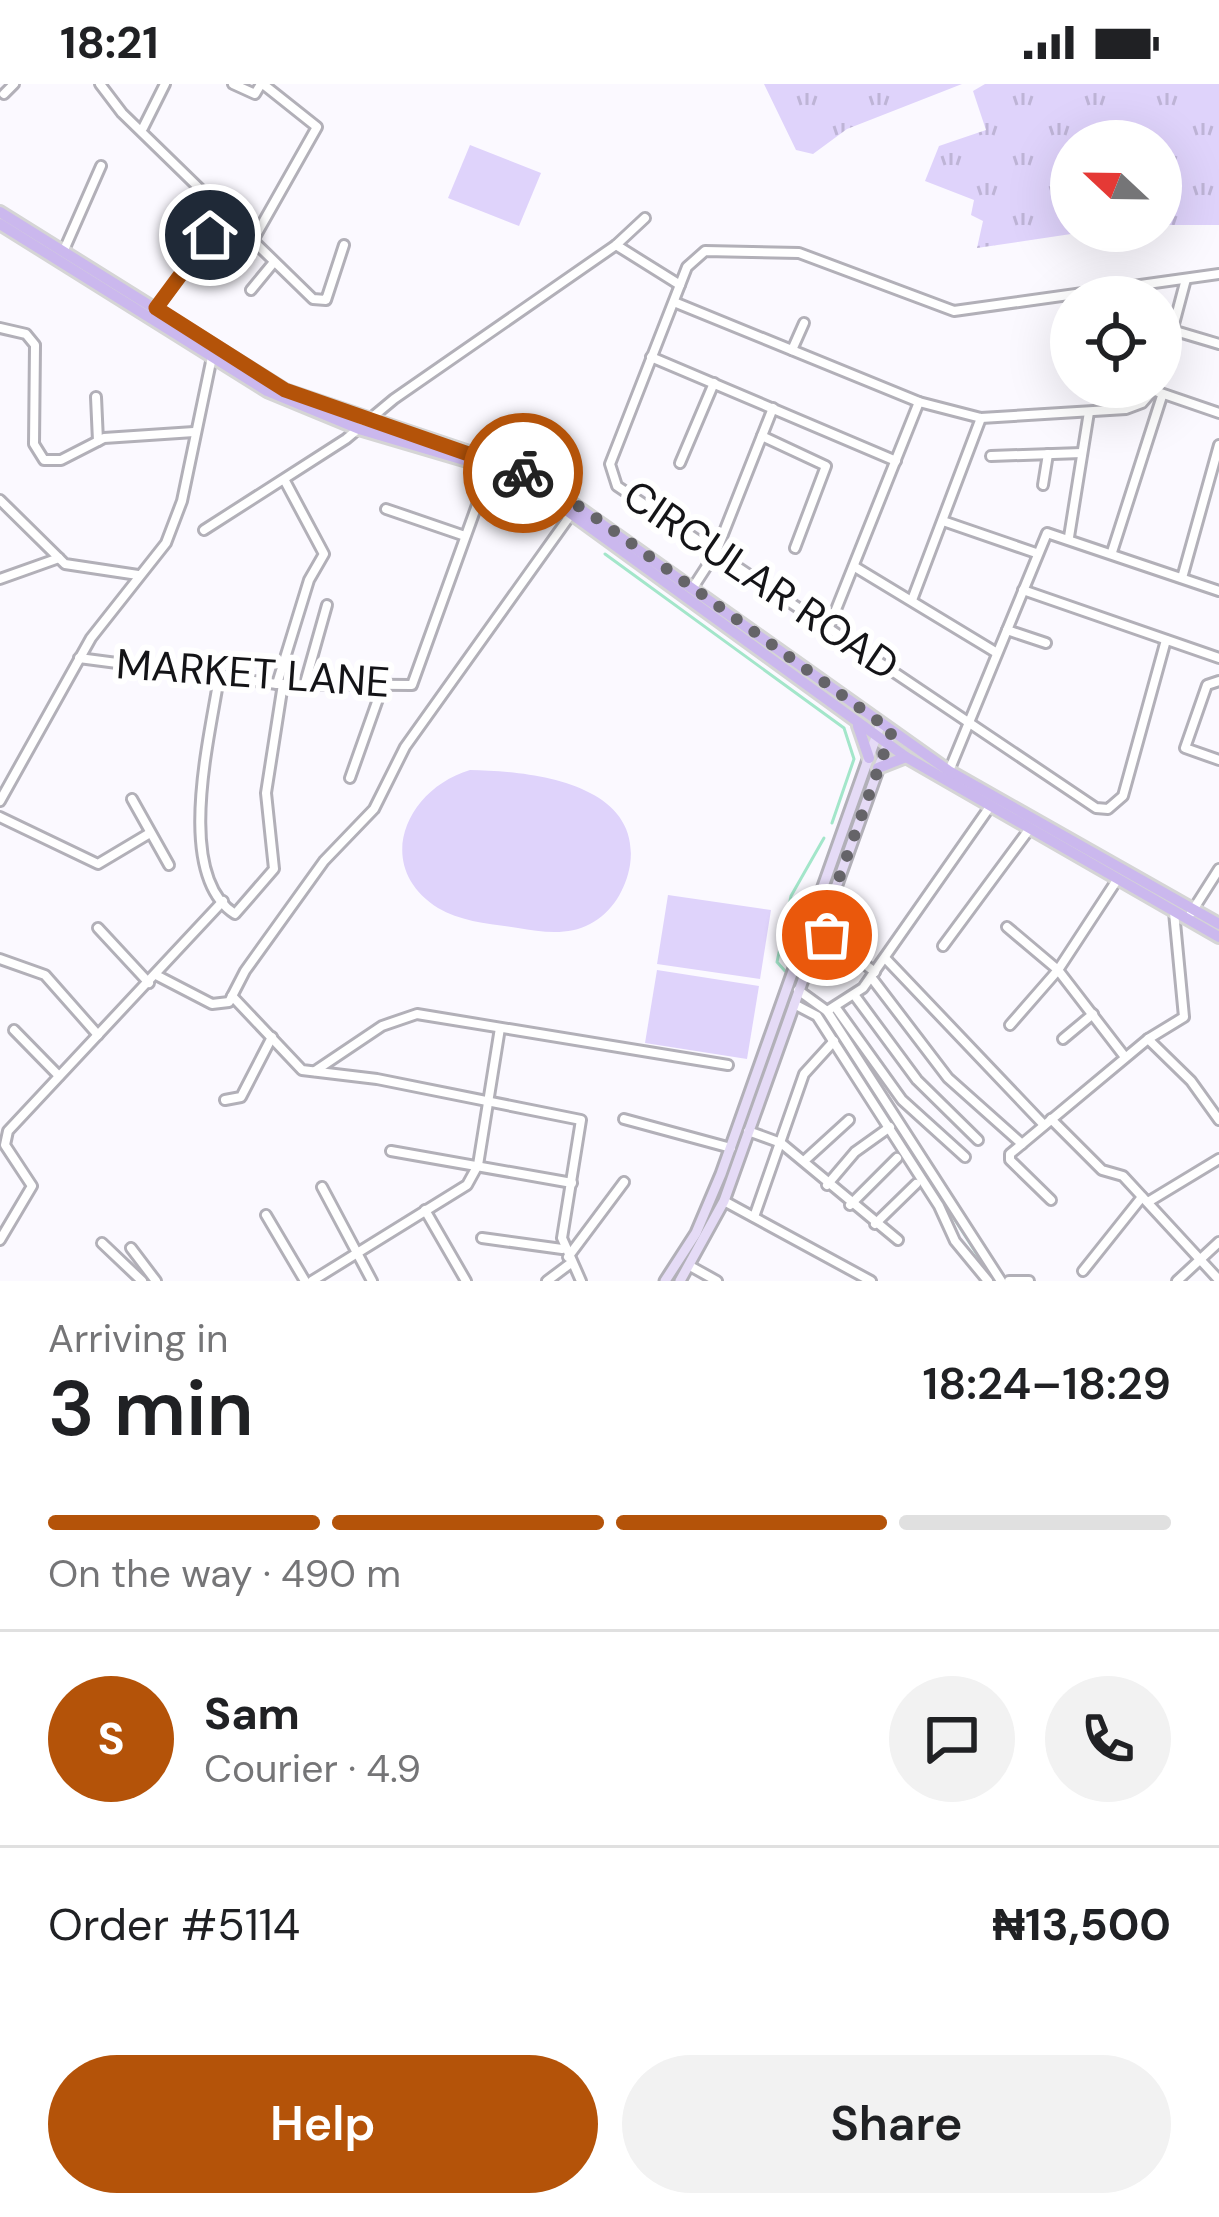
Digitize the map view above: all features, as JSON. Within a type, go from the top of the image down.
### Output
[{"type":"main road","points":[[0,212],[285,390],[363,424],[490,469],[571,514],[906,758],[1174,912],[1219,924]]},
{"type":"main road","points":[[0,224],[286,401],[496,460],[585,510],[949,770],[1191,915],[1219,937]]},
{"type":"main road","points":[[856,723],[873,763]]},
{"type":"main road","points":[[680,1281],[724,1201],[820,931],[873,763],[876,736],[886,727]]},
{"type":"main road","points":[[665,1281],[696,1233],[731,1148],[873,763],[887,745],[886,727]]},
{"type":"main road","points":[[873,763],[906,758]]},
{"type":"street","points":[[4,94],[14,84]]},
{"type":"street","points":[[100,84],[122,113],[313,299],[326,300],[344,245]]},
{"type":"street","points":[[142,128],[165,84]]},
{"type":"street","points":[[233,84],[255,94],[262,84],[317,127],[273,213],[252,242]]},
{"type":"street","points":[[64,250],[101,166]]},
{"type":"street","points":[[156,308],[226,215]]},
{"type":"street","points":[[204,530],[285,481],[616,245],[645,218]]},
{"type":"street","points":[[616,245],[680,285],[693,258],[712,250],[799,254],[954,311],[1219,274]]},
{"type":"street","points":[[251,290],[274,262]]},
{"type":"street","points":[[1182,294],[1186,279]]},
{"type":"street","name":"CIRCULAR ROAD","points":[[680,285],[610,464],[611,478],[1084,802],[1108,809],[1123,796],[1166,640]]},
{"type":"street","points":[[674,302],[919,402],[981,418],[1120,408]]},
{"type":"street","points":[[792,350],[805,323]]},
{"type":"street","points":[[0,328],[26,334],[35,344],[34,444],[39,456],[53,462],[98,440],[194,432]]},
{"type":"street","points":[[1182,333],[1219,344]]},
{"type":"street","points":[[0,801],[79,658],[175,524],[212,357]]},
{"type":"street","points":[[651,358],[896,460]]},
{"type":"street","points":[[680,463],[715,383]]},
{"type":"street","points":[[96,397],[98,440]]},
{"type":"street","points":[[1182,399],[1219,412]]},
{"type":"street","points":[[829,628],[919,402]]},
{"type":"street","points":[[694,586],[716,552],[773,408]]},
{"type":"street","points":[[1112,552],[1153,408]]},
{"type":"street","points":[[1069,537],[1089,412]]},
{"type":"street","points":[[912,600],[981,418]]},
{"type":"street","points":[[762,436],[826,466],[796,548]]},
{"type":"street","points":[[1182,578],[1219,446]]},
{"type":"street","points":[[991,456],[1082,453]]},
{"type":"street","points":[[1043,484],[1048,454]]},
{"type":"street","name":"MARKET LANE","points":[[79,658],[280,684],[416,681],[462,536],[490,469]]},
{"type":"street","points":[[219,676],[201,839],[205,870],[229,911],[238,912],[274,869],[266,793],[280,684],[309,580],[324,554],[285,481]]},
{"type":"street","points":[[0,500],[70,567],[140,575]]},
{"type":"street","points":[[386,508],[462,536]]},
{"type":"street","points":[[98,928],[152,979],[219,1006],[232,995],[324,860],[374,809],[405,747],[571,514],[585,510]]},
{"type":"street","points":[[943,521],[1036,553]]},
{"type":"street","points":[[949,770],[1047,533],[1219,591]]},
{"type":"street","points":[[0,579],[59,559]]},
{"type":"street","points":[[855,567],[997,653]]},
{"type":"street","points":[[1023,590],[1219,658]]},
{"type":"street","points":[[304,683],[327,605]]},
{"type":"street","points":[[1007,630],[1046,643]]},
{"type":"street","points":[[1219,681],[1207,685],[1186,748],[1219,760]]},
{"type":"street","points":[[350,778],[383,685]]},
{"type":"street","points":[[132,799],[169,866]]},
{"type":"street","points":[[832,1010],[855,996],[873,975],[989,808]]},
{"type":"street","points":[[0,817],[98,864],[149,833]]},
{"type":"street","points":[[943,946],[1028,831]]},
{"type":"street","points":[[1191,915],[1219,869]]},
{"type":"street","points":[[1010,1024],[1058,970],[1117,880]]},
{"type":"street","points":[[0,1240],[5,1217],[32,1186],[4,1137],[223,902]]},
{"type":"street","points":[[1051,1200],[1010,1160],[1022,1144],[1126,1057],[1185,1016],[1174,912]]},
{"type":"street","points":[[1006,927],[1058,970],[1126,1057]]},
{"type":"street","points":[[820,931],[873,975],[948,1078],[1022,1144]]},
{"type":"street","points":[[0,958],[44,976],[98,1035]]},
{"type":"street","points":[[886,958],[1048,1122],[1102,1170],[1116,1171],[1219,1280]]},
{"type":"street","points":[[798,990],[832,1010],[902,1100],[965,1157]]},
{"type":"street","points":[[232,995],[297,1067],[581,1120],[567,1256],[581,1281]]},
{"type":"street","points":[[855,996],[917,1080],[978,1140]]},
{"type":"street","points":[[794,1004],[814,1012],[890,1127],[955,1241],[988,1281]]},
{"type":"street","points":[[832,1010],[1005,1281],[1029,1281]]},
{"type":"street","points":[[1063,1039],[1094,1013]]},
{"type":"street","points":[[314,1072],[407,1015],[728,1065]]},
{"type":"street","points":[[266,1215],[308,1281],[467,1185],[478,1165],[500,1028]]},
{"type":"street","points":[[14,1030],[59,1076]]},
{"type":"street","points":[[225,1100],[241,1097],[272,1037]]},
{"type":"street","points":[[1148,1039],[1191,1081],[1219,1120]]},
{"type":"street","points":[[754,1217],[804,1074],[834,1041]]},
{"type":"street","points":[[625,1119],[731,1148]]},
{"type":"street","points":[[804,1162],[849,1120]]},
{"type":"street","points":[[827,1185],[855,1152],[890,1127]]},
{"type":"street","points":[[748,1131],[781,1143],[898,1240]]},
{"type":"street","points":[[391,1151],[572,1183]]},
{"type":"street","points":[[850,1204],[897,1158]]},
{"type":"street","points":[[1083,1271],[1145,1200],[1219,1159]]},
{"type":"street","points":[[548,1281],[624,1182]]},
{"type":"street","points":[[875,1224],[916,1184]]},
{"type":"street","points":[[322,1187],[372,1281]]},
{"type":"street","points":[[724,1201],[871,1281]]},
{"type":"street","points":[[425,1210],[466,1281]]},
{"type":"street","points":[[482,1238],[567,1256]]},
{"type":"street","points":[[1177,1281],[1219,1242]]},
{"type":"street","points":[[102,1243],[142,1281]]},
{"type":"street","points":[[131,1248],[156,1281]]},
{"type":"street","points":[[690,1266],[717,1281]]},
{"type":"green space","points":[[764,84],[962,84],[847,129],[813,154],[796,150]]},
{"type":"green space","points":[[985,84],[1219,84],[1219,225],[1182,225],[1182,120],[1050,120],[1050,237],[977,248],[983,221],[971,215],[974,200],[925,181],[939,146],[986,130],[973,91]]},
{"type":"green space","points":[[470,145],[541,173],[519,226],[448,198]]},
{"type":"green space","points":[[470,770],[521,774],[576,787],[618,815],[629,837],[630,865],[621,891],[605,914],[573,930],[536,931],[457,916],[418,891],[406,871],[405,830],[429,794]]},
{"type":"green space","points":[[668,895],[771,910],[760,979],[657,964]]},
{"type":"green space","points":[[657,970],[759,986],[747,1059],[645,1043]]},
{"type":"waterway","points":[[605,554],[844,728],[854,759],[832,823]]},
{"type":"waterway","points":[[785,971],[777,962],[791,896],[824,838]]},
{"type":"waterway","points":[[807,1002],[829,1022],[994,1281]]},
{"type":"way so far","points":[[523,473],[694,586],[892,731],[820,931],[827,935]]},
{"type":"route","points":[[210,235],[156,308],[285,390],[523,473]]}]
